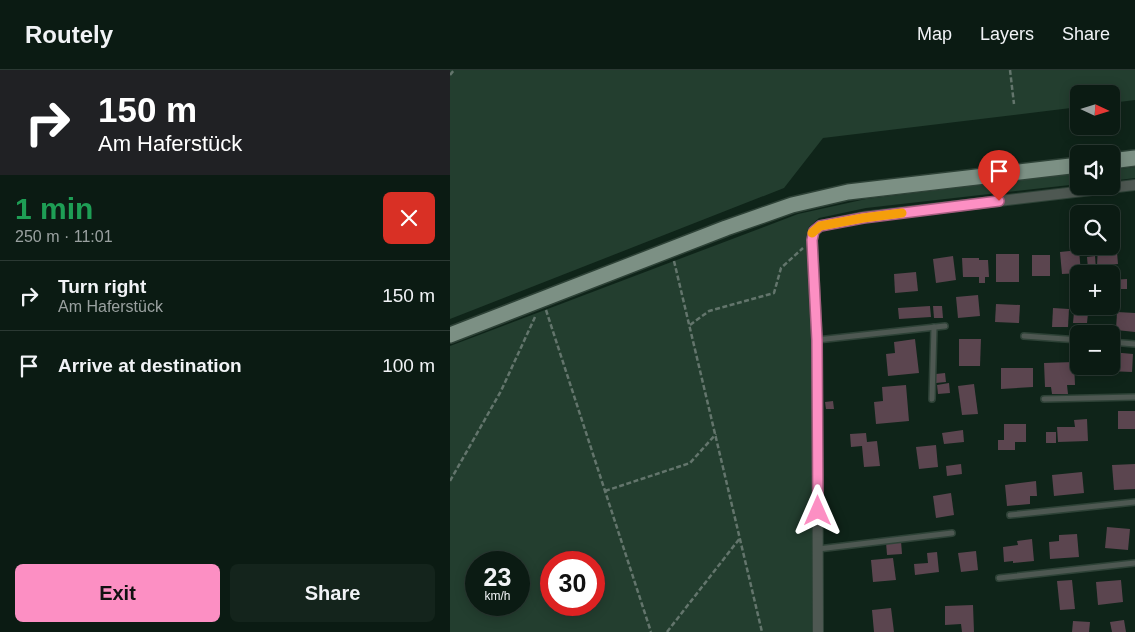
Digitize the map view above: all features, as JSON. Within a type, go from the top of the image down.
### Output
[{"type":"main road","points":[[1120,160],[1135,158]]},
{"type":"main road","points":[[450,335],[792,205],[848,192],[1070,165]]},
{"type":"street","points":[[818,632],[817,340],[813,235],[820,226],[863,218],[1135,185]]},
{"type":"lane","points":[[817,340],[945,326]]},
{"type":"lane","points":[[932,399],[934,327]]},
{"type":"lane","points":[[1024,336],[1070,339]]},
{"type":"lane","points":[[1120,343],[1135,344]]},
{"type":"lane","points":[[1044,399],[1135,397]]},
{"type":"lane","points":[[1010,515],[1135,502]]},
{"type":"lane","points":[[818,549],[952,533]]},
{"type":"lane","points":[[999,578],[1135,563]]},
{"type":"path","points":[[450,75],[454,70]]},
{"type":"path","points":[[1010,70],[1014,104]]},
{"type":"path","points":[[690,325],[709,311],[774,293],[781,268],[813,235]]},
{"type":"path","points":[[671,250],[762,632]]},
{"type":"path","points":[[450,481],[501,391],[543,299]]},
{"type":"path","points":[[543,299],[651,632]]},
{"type":"path","points":[[605,491],[690,463],[716,434]]},
{"type":"path","points":[[668,632],[740,538]]},
{"type":"green space","points":[[450,70],[1135,70],[1135,100],[1120,102],[1120,85],[1070,85],[1070,108],[823,138],[784,188],[450,319]]},
{"type":"green space","points":[[1135,167],[1135,178],[1120,180],[1120,169]]},
{"type":"green space","points":[[1070,174],[1070,185],[866,208],[819,218],[809,227],[806,248],[813,355],[815,632],[450,632],[450,346],[798,214],[866,199]]},
{"type":"building","points":[[1070,251],[1070,255],[1079,255],[1080,265],[1070,265],[1070,274],[1062,274],[1060,252]]},
{"type":"building","points":[[996,254],[1019,254],[1019,282],[996,282]]},
{"type":"building","points":[[1032,255],[1050,255],[1050,276],[1032,276]]},
{"type":"building","points":[[1098,255],[1117,255],[1118,264],[1097,265]]},
{"type":"building","points":[[953,256],[956,280],[936,283],[933,259]]},
{"type":"building","points":[[1095,256],[1096,265],[1088,265],[1087,257]]},
{"type":"building","points":[[962,258],[988,260],[989,277],[985,277],[985,283],[979,283],[979,277],[963,277]]},
{"type":"building","points":[[916,272],[918,291],[895,293],[894,274]]},
{"type":"building","points":[[1120,279],[1127,279],[1127,289],[1120,289]]},
{"type":"building","points":[[978,295],[980,316],[958,318],[956,297]]},
{"type":"building","points":[[996,304],[1020,305],[1019,323],[995,322]]},
{"type":"building","points":[[930,306],[931,317],[899,319],[898,308]]},
{"type":"building","points":[[933,306],[942,306],[943,318],[934,318]]},
{"type":"building","points":[[1053,308],[1069,309],[1068,327],[1052,327]]},
{"type":"building","points":[[1120,312],[1135,313],[1135,332],[1120,330],[1120,325],[1116,325],[1117,315],[1120,315]]},
{"type":"building","points":[[1074,315],[1088,315],[1087,323],[1073,323]]},
{"type":"building","points":[[915,339],[919,373],[888,376],[886,354],[895,353],[894,342]]},
{"type":"building","points":[[959,339],[981,339],[980,366],[959,366]]},
{"type":"building","points":[[1120,353],[1133,354],[1132,372],[1120,372]]},
{"type":"building","points":[[1070,362],[1070,375],[1075,375],[1075,385],[1067,385],[1068,394],[1052,394],[1051,387],[1045,387],[1044,363]]},
{"type":"building","points":[[1001,368],[1033,368],[1033,387],[1001,389]]},
{"type":"building","points":[[945,373],[946,382],[936,383],[936,374]]},
{"type":"building","points":[[949,383],[950,393],[938,394],[937,385]]},
{"type":"building","points":[[974,384],[978,414],[962,415],[958,386]]},
{"type":"building","points":[[906,385],[909,421],[876,424],[874,402],[883,401],[882,387]]},
{"type":"building","points":[[833,401],[834,409],[826,409],[825,402]]},
{"type":"building","points":[[1118,411],[1135,411],[1135,429],[1118,429]]},
{"type":"building","points":[[1087,419],[1088,441],[1058,442],[1057,427],[1075,427],[1074,420]]},
{"type":"building","points":[[1004,424],[1026,424],[1026,442],[1015,442],[1015,450],[998,450],[998,440],[1004,440]]},
{"type":"building","points":[[963,430],[964,442],[944,444],[942,433]]},
{"type":"building","points":[[1046,432],[1056,432],[1056,443],[1046,443]]},
{"type":"building","points":[[866,433],[867,442],[877,441],[880,466],[864,467],[862,446],[851,447],[850,434]]},
{"type":"building","points":[[936,445],[938,467],[919,469],[916,447]]},
{"type":"building","points":[[961,464],[962,474],[947,476],[946,466]]},
{"type":"building","points":[[1135,464],[1135,489],[1114,490],[1112,465]]},
{"type":"building","points":[[1082,472],[1084,493],[1054,496],[1052,475]]},
{"type":"building","points":[[1036,481],[1037,496],[1030,496],[1030,504],[1007,506],[1005,485]]},
{"type":"building","points":[[951,493],[954,515],[936,518],[933,496]]},
{"type":"building","points":[[1107,527],[1130,529],[1128,550],[1105,548]]},
{"type":"building","points":[[1077,534],[1079,557],[1050,559],[1049,542],[1059,541],[1059,535]]},
{"type":"building","points":[[1032,539],[1034,561],[1004,562],[1003,547],[1018,545],[1017,541]]},
{"type":"building","points":[[901,541],[902,554],[887,555],[886,542]]},
{"type":"building","points":[[976,551],[978,570],[961,572],[958,553]]},
{"type":"building","points":[[937,552],[939,572],[915,575],[914,564],[928,563],[927,553]]},
{"type":"building","points":[[893,558],[896,580],[873,582],[871,560]]},
{"type":"building","points":[[1072,580],[1075,609],[1060,610],[1057,581]]},
{"type":"building","points":[[1121,580],[1123,602],[1098,605],[1096,582]]},
{"type":"building","points":[[973,605],[974,632],[962,632],[961,624],[945,625],[945,606]]},
{"type":"building","points":[[891,608],[894,632],[874,632],[872,610]]},
{"type":"building","points":[[1124,620],[1126,632],[1112,632],[1110,622]]},
{"type":"building","points":[[1073,621],[1090,622],[1089,632],[1072,632]]},
{"type":"slow traffic","points":[[812,233],[820,226],[902,213]]},
{"type":"route","points":[[818,511],[817,340],[812,234],[820,226],[863,218],[999,201]]}]
